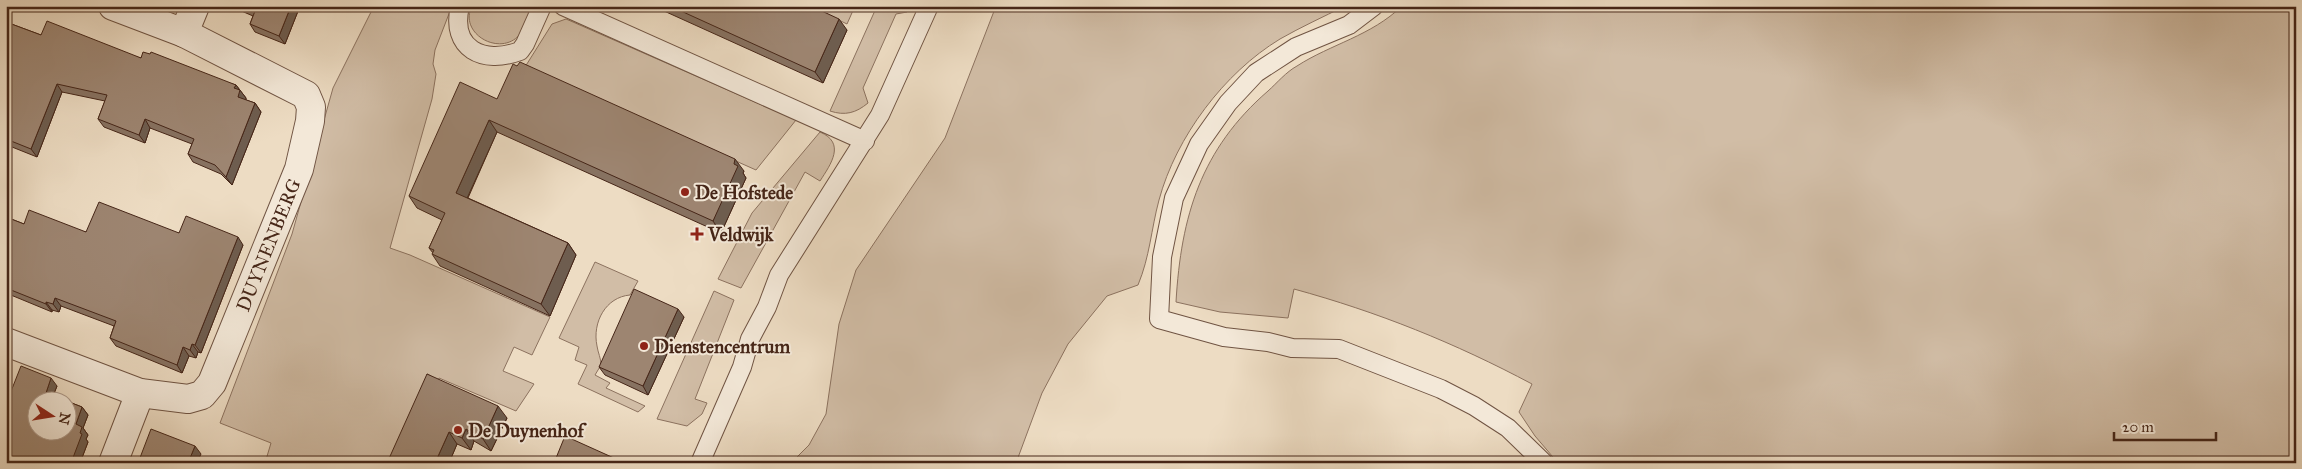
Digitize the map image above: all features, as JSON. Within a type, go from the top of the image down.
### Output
[{"type":"street","name":"DUYNENBERG","points":[[6,342],[140,393],[188,399],[202,395],[212,383],[299,169],[310,121],[311,107],[306,95],[184,33],[113,6]]},
{"type":"street","points":[[184,33],[194,6]]},
{"type":"street","points":[[113,463],[140,393]]},
{"type":"lane","points":[[460,6],[457,16],[460,38],[474,51],[493,56],[520,51],[542,6]]},
{"type":"lane","points":[[563,6],[865,141]]},
{"type":"lane","points":[[700,463],[742,367],[750,339],[767,307],[779,275],[880,115],[929,6]]},
{"type":"lane","points":[[1374,6],[1349,24],[1296,47],[1256,73],[1228,103],[1198,144],[1174,198],[1162,256],[1159,320],[1224,337],[1268,342],[1292,348],[1339,349],[1441,389],[1474,406],[1508,428],[1544,463]]},
{"type":"shaded area","points":[[374,6],[452,6],[435,50],[433,64],[436,74],[432,99],[390,248],[550,317],[532,355],[514,347],[503,371],[534,384],[516,411],[439,378],[401,463],[265,463],[271,443],[220,423],[292,234],[333,88]]},
{"type":"shaded area","points":[[472,6],[525,6],[529,13],[523,30],[514,40],[503,44],[491,42],[480,37],[472,29],[469,18]]},
{"type":"shaded area","points":[[809,6],[855,6],[847,24]]},
{"type":"shaded area","points":[[877,6],[909,6],[907,12],[896,14],[863,88],[868,103],[850,113],[830,111]]},
{"type":"shaded area","points":[[996,6],[1345,6],[1280,39],[1259,53],[1222,88],[1205,109],[1190,130],[1167,176],[1159,200],[1145,264],[1138,285],[1107,296],[1068,344],[1042,393],[1016,463],[791,463],[809,445],[826,414],[839,324],[856,270],[945,138]]},
{"type":"shaded area","points":[[1402,6],[2296,6],[2296,463],[1558,463],[1535,436],[1519,412],[1532,384],[1445,342],[1386,318],[1294,289],[1288,318],[1220,312],[1176,302],[1183,241],[1190,213],[1199,186],[1226,136],[1245,113],[1289,71],[1310,58],[1377,25]]},
{"type":"shaded area","points":[[566,19],[796,120],[756,170],[525,67],[552,24]]},
{"type":"shaded area","points":[[820,132],[833,142],[834,154],[820,181],[805,172],[741,288],[718,279],[752,213]]},
{"type":"shaded area","points":[[595,262],[638,281],[630,295],[614,300],[603,312],[599,320],[596,337],[601,365],[595,375],[610,383],[606,388],[645,406],[638,412],[578,384],[587,365],[575,360],[579,347],[559,338]]},
{"type":"shaded area","points":[[714,291],[734,300],[695,399],[707,403],[702,414],[687,426],[657,419]]},
{"type":"building","points":[[243,6],[291,6],[279,36],[250,24],[255,11]]},
{"type":"building","points":[[670,6],[811,6],[839,19],[815,72]]},
{"type":"building","points":[[47,21],[141,58],[143,52],[150,54],[151,52],[236,85],[234,88],[240,90],[238,97],[255,103],[226,177],[215,165],[188,154],[194,139],[145,119],[139,135],[98,119],[107,95],[57,84],[31,149],[6,139],[6,22],[41,35]]},
{"type":"building","name":"De Hofstede","points":[[520,62],[735,159],[734,164],[738,166],[713,221],[489,120],[456,193],[568,243],[541,304],[432,254],[434,250],[429,248],[445,213],[409,196],[460,82],[497,99],[513,64],[517,66]]},
{"type":"building","points":[[99,202],[179,233],[186,216],[238,237],[195,345],[192,344],[190,350],[183,347],[177,365],[110,338],[116,321],[55,298],[53,304],[46,302],[46,304],[6,288],[6,217],[24,224],[29,210],[86,232]]},
{"type":"building","name":"Dienstencentrum","points":[[634,289],[678,309],[643,386],[599,367]]},
{"type":"building","points":[[21,366],[51,378],[46,392],[28,392],[28,442],[78,442],[78,425],[82,427],[80,433],[82,434],[71,463],[11,463],[12,460],[6,458],[6,404]]},
{"type":"building","name":"De Duynenhof","points":[[427,374],[498,406],[483,439],[466,429],[462,438],[449,432],[435,463],[387,463]]},
{"type":"building","points":[[78,405],[82,407],[78,418]]},
{"type":"building","points":[[151,429],[195,446],[188,463],[138,463]]},
{"type":"building","points":[[565,436],[625,463],[554,463]]},
{"type":"place","name":"De Hofstede","points":[[685,192]]},
{"type":"place","name":"Veldwijk","points":[[697,234]]},
{"type":"place","name":"Dienstencentrum","points":[[644,346]]},
{"type":"place","name":"De Duynenhof","points":[[458,430]]}]
